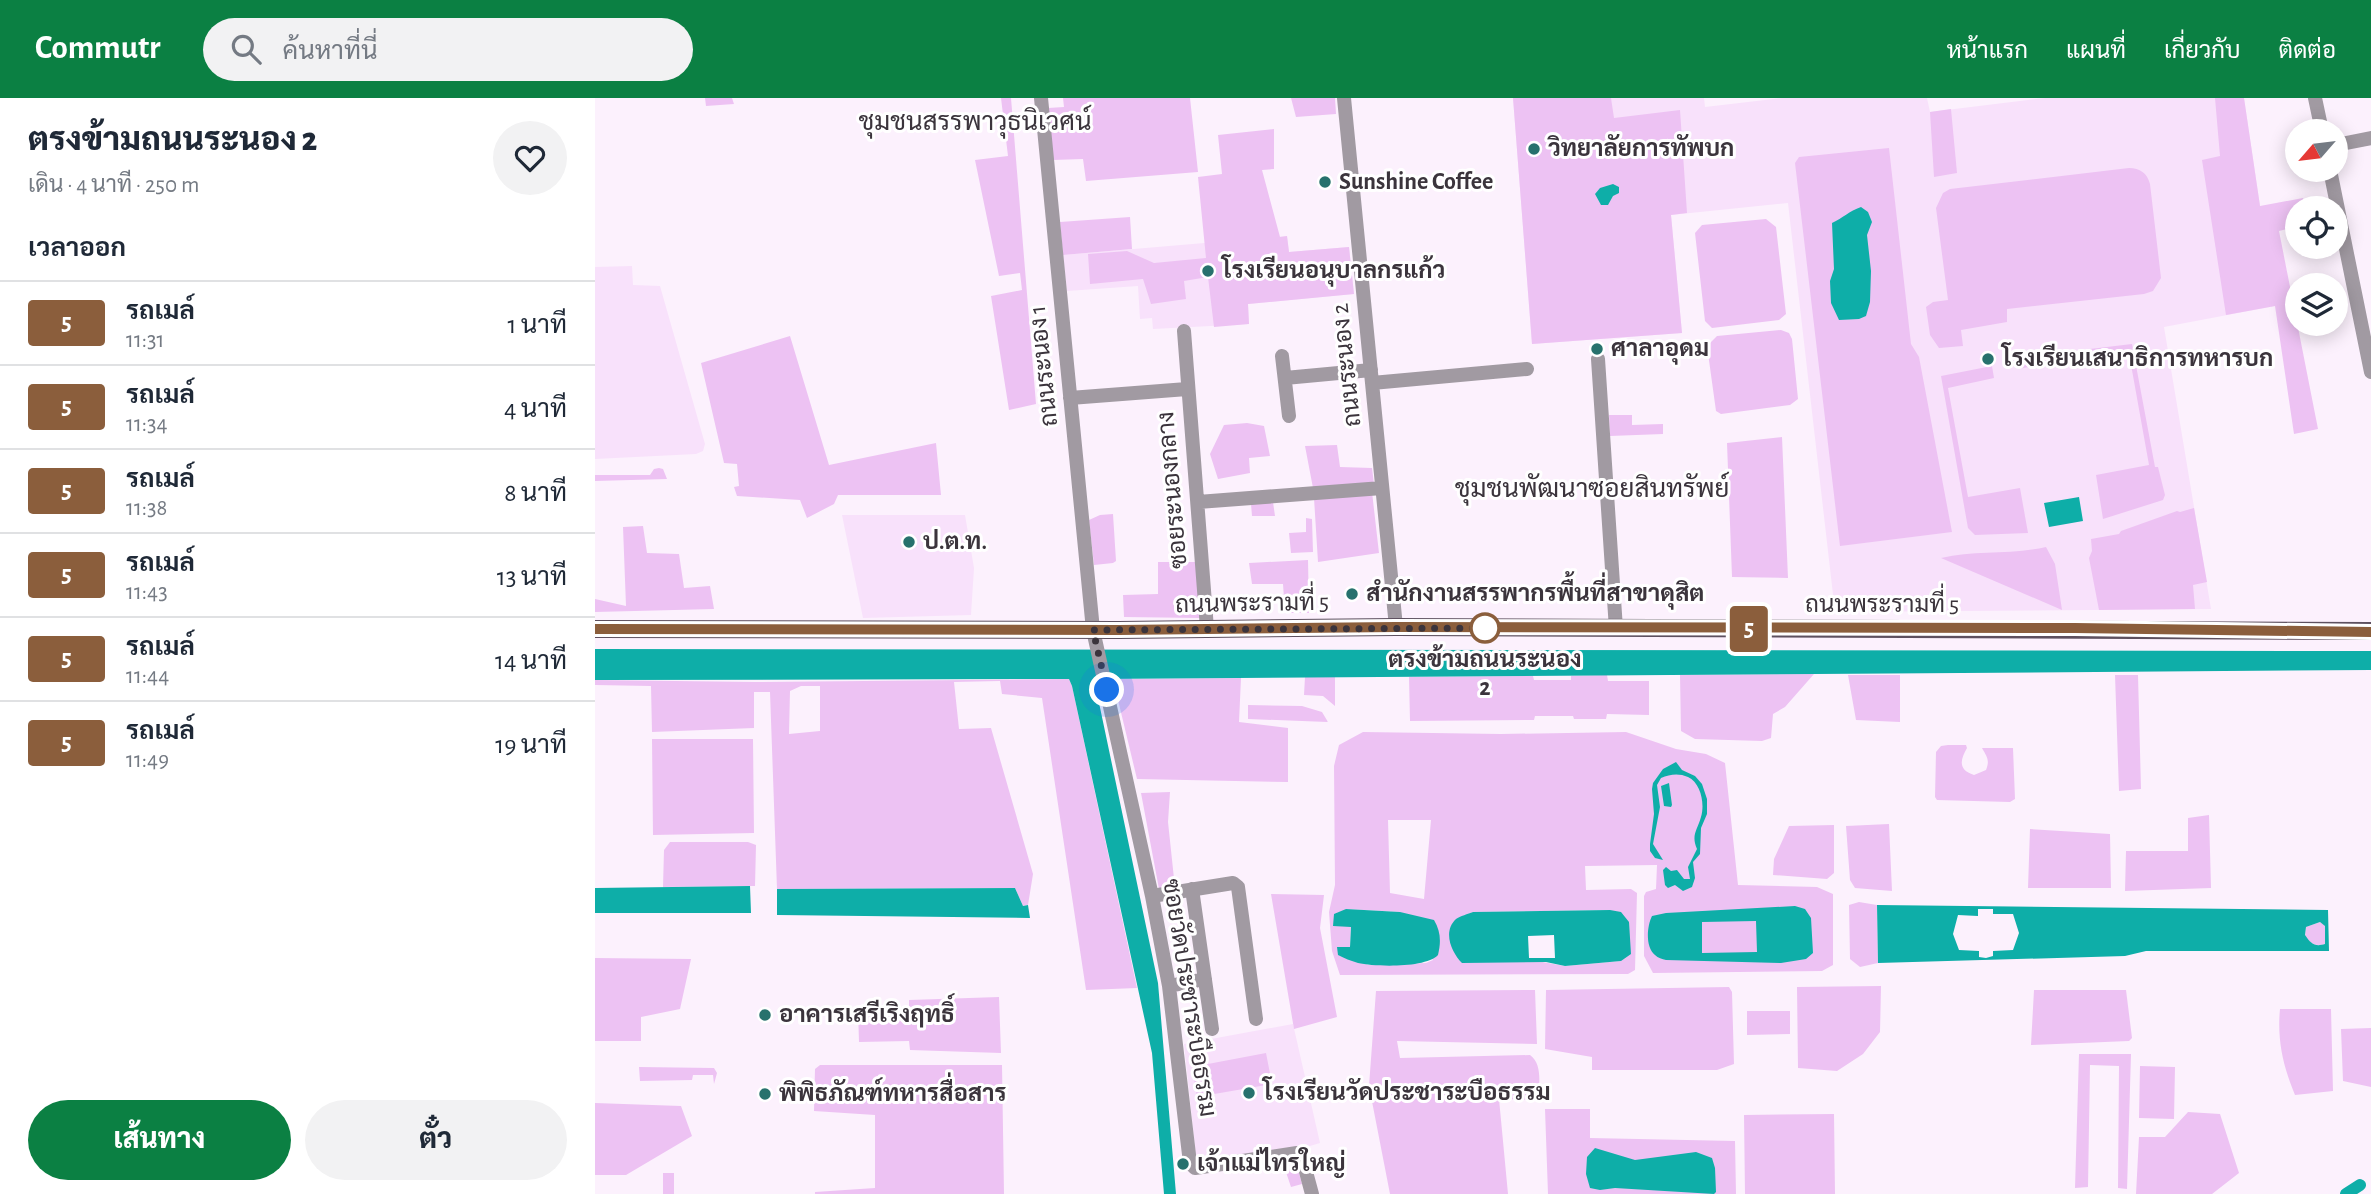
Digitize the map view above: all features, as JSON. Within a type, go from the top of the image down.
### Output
[{"type":"main road","name":"ถนนพระรามที่ 5","points":[[595,629],[1094,638],[1207,629],[1396,627],[2371,631]]},
{"type":"street","name":"ถนนระนอง 1","points":[[1041,98],[1094,638],[1107,690]]},
{"type":"street","name":"ถนนระนอง 2","points":[[1344,98],[1396,627]]},
{"type":"street","points":[[2315,98],[2319,119]]},
{"type":"street","points":[[2349,142],[2371,138]]},
{"type":"street","points":[[2332,182],[2371,372]]},
{"type":"street","name":"ซอยระนองกลาง","points":[[1184,331],[1207,629]]},
{"type":"street","points":[[1282,356],[1289,416]]},
{"type":"street","points":[[1598,359],[1616,629]]},
{"type":"street","points":[[1285,378],[1371,377],[1527,369]]},
{"type":"street","name":"ซอยระนองกลาง","points":[[1070,398],[1187,389]]},
{"type":"street","points":[[1198,502],[1382,488]]},
{"type":"street","name":"ซอยวัดประชาระบือธรรม","points":[[1107,690],[1169,986],[1191,1163],[1195,1168],[1297,1153],[1302,1157],[1312,1194]]},
{"type":"street","points":[[1152,896],[1233,883],[1238,887],[1256,1019]]},
{"type":"street","points":[[1192,889],[1212,1029]]},
{"type":"street","points":[[1169,986],[1205,979]]},
{"type":"shaded area","points":[[705,98],[732,98],[734,104],[706,106]]},
{"type":"shaded area","points":[[1001,98],[1011,98],[1036,404],[1009,410],[991,296],[1022,290],[1020,273],[999,276],[975,160],[1008,156]]},
{"type":"shaded area","points":[[1063,98],[1190,98],[1198,172],[1086,181],[1083,159],[1053,160],[1048,108],[1064,107]]},
{"type":"shaded area","points":[[1291,98],[1335,98],[1336,114],[1296,117]]},
{"type":"shaded area","name":"โรงเรียนเสนาธิการทหารบก","points":[[1513,98],[1704,98],[1705,107],[1782,98],[1927,98],[1930,112],[2045,98],[2244,98],[2275,306],[2164,327],[2211,609],[1835,612],[1788,203],[1671,215],[1682,333],[1532,344]]},
{"type":"shaded area","points":[[1513,98],[1611,98],[1614,118],[1680,110],[1687,213],[1671,215],[1682,333],[1532,344]]},
{"type":"shaded area","points":[[2215,98],[2244,98],[2260,206],[2285,201],[2285,229],[2279,231],[2287,273],[2285,273],[2285,336],[2300,336],[2318,429],[2294,434],[2275,306],[2226,315],[2202,160],[2220,156]]},
{"type":"shaded area","points":[[1951,109],[1957,173],[1934,177],[1930,112]]},
{"type":"shaded area","name":"โรงเรียนอนุบาลกรแก้ว","points":[[1274,129],[1274,169],[1262,170],[1280,237],[1287,236],[1289,252],[1349,247],[1354,294],[1248,304],[1249,324],[1214,327],[1208,277],[1184,281],[1186,299],[1151,304],[1143,279],[1090,284],[1088,254],[1127,251],[1154,263],[1206,258],[1198,177],[1222,174],[1218,135]]},
{"type":"shaded area","points":[[1889,148],[1911,344],[1919,357],[1952,532],[1840,546],[1795,163],[1799,157]]},
{"type":"shaded area","points":[[2129,168],[2143,172],[2150,184],[2161,278],[2153,291],[2007,309],[2007,322],[1961,330],[1963,346],[1939,348],[1930,335],[1926,307],[1933,302],[1948,300],[1936,208],[1943,193],[1950,189]]},
{"type":"shaded area","points":[[1613,184],[1619,187],[1619,193],[1613,196],[1608,205],[1601,205],[1595,194],[1600,188]]},
{"type":"shaded area","points":[[1861,207],[1868,212],[1872,222],[1867,235],[1871,271],[1870,302],[1866,316],[1839,320],[1831,303],[1830,281],[1834,269],[1832,223]]},
{"type":"shaded area","points":[[1130,217],[1132,249],[1063,255],[1060,222]]},
{"type":"shaded area","points":[[1766,219],[1776,227],[1786,314],[1779,320],[1712,328],[1705,321],[1695,233],[1702,225]]},
{"type":"shaded area","name":"โรงเรียนอนุบาลกรแก้ว","points":[[1287,236],[1289,252],[1349,247],[1354,294],[1248,304],[1249,324],[1153,329],[1152,318],[1140,319],[1138,286],[1067,291],[1063,255]]},
{"type":"shaded area","points":[[632,266],[633,285],[660,286],[705,444],[703,451],[696,454],[595,459],[595,267]]},
{"type":"shaded area","points":[[1781,330],[1789,333],[1792,339],[1798,399],[1790,405],[1721,414],[1716,411],[1707,346],[1717,336]]},
{"type":"shaded area","points":[[790,336],[829,465],[936,443],[941,495],[838,495],[834,504],[807,518],[800,500],[737,496],[734,487],[739,486],[737,464],[724,463],[701,363]]},
{"type":"shaded area","points":[[2132,344],[2155,467],[2158,467],[2165,495],[2163,500],[2103,519],[2096,475],[2149,465],[2130,359],[2075,366],[2073,351]]},
{"type":"shaded area","points":[[2057,347],[2060,361],[2018,369],[2015,353]]},
{"type":"shaded area","points":[[1992,366],[1994,378],[1948,388],[1968,497],[2020,488],[2028,533],[1975,535],[1968,528],[1941,376]]},
{"type":"shaded area","points":[[1609,415],[1632,415],[1632,425],[1663,424],[1663,434],[1610,436]]},
{"type":"shaded area","points":[[1247,423],[1264,426],[1270,456],[1249,458],[1250,473],[1218,479],[1210,454],[1224,425]]},
{"type":"shaded area","points":[[1782,437],[1788,578],[1732,577],[1727,443]]},
{"type":"shaded area","points":[[1337,445],[1340,467],[1372,468],[1374,484],[1313,488],[1305,446]]},
{"type":"shaded area","points":[[654,469],[663,469],[667,479],[595,481],[595,475],[650,475]]},
{"type":"shaded area","points":[[1372,492],[1379,553],[1318,562],[1314,498]]},
{"type":"shaded area","points":[[2079,497],[2083,521],[2049,527],[2044,503]]},
{"type":"shaded area","points":[[1273,502],[1275,516],[1252,516],[1251,504]]},
{"type":"shaded area","points":[[2194,508],[2207,582],[2193,585],[2195,609],[2099,610],[2089,558],[2092,551],[2091,539],[2119,534],[2177,511]]},
{"type":"shaded area","points":[[1113,514],[1116,561],[1094,565],[1089,520],[1100,515]]},
{"type":"shaded area","name":"ป.ต.ท.","points":[[842,515],[965,515],[974,568],[971,615],[863,618]]},
{"type":"shaded area","points":[[1306,518],[1312,519],[1313,552],[1291,553],[1289,533],[1306,532]]},
{"type":"shaded area","points":[[643,526],[647,553],[679,554],[684,588],[710,586],[714,609],[595,612],[595,599],[626,606],[623,527]]},
{"type":"shaded area","points":[[2046,547],[2055,564],[2062,610],[1941,558],[2020,551]]},
{"type":"shaded area","points":[[1308,560],[1309,613],[1285,613],[1283,584],[1252,584],[1249,563]]},
{"type":"shaded area","points":[[1158,562],[1198,562],[1200,618],[1124,617],[1123,595],[1158,594]]},
{"type":"shaded area","points":[[595,649],[2371,651],[2371,670],[1094,679],[1158,983],[1176,1194],[1164,1194],[1152,1053],[1069,679],[595,680]]},
{"type":"shaded area","points":[[1814,674],[1785,707],[1773,714],[1771,738],[1762,741],[1695,739],[1681,731],[1680,675]]},
{"type":"shaded area","points":[[1607,675],[1608,681],[1649,681],[1649,715],[1607,714],[1606,719],[1535,716],[1534,720],[1410,721],[1409,677],[1533,676],[1534,680],[1571,680],[1571,676]]},
{"type":"shaded area","points":[[1848,675],[1900,675],[1900,722],[1856,720]]},
{"type":"shaded area","points":[[2115,675],[2138,675],[2141,789],[2119,791]]},
{"type":"shaded area","points":[[1305,677],[1335,677],[1335,706],[1323,696],[1304,695]]},
{"type":"shaded area","points":[[1241,678],[1239,722],[1288,728],[1288,782],[1137,779],[1113,679]]},
{"type":"shaded area","points":[[1069,679],[1137,988],[1086,990],[1042,698],[1002,694],[1000,681],[954,682],[959,729],[991,728],[1033,874],[1028,905],[1023,906],[1015,888],[777,889],[770,692],[754,692],[754,728],[652,732],[651,686],[595,685],[595,680],[755,682]],"holes":[[[801,686],[820,686],[820,731],[789,734],[790,691]]]},
{"type":"shaded area","points":[[1248,705],[1302,706],[1322,712],[1328,722],[1248,719]]},
{"type":"shaded area","points":[[1363,732],[1626,732],[1676,749],[1706,754],[1725,763],[1738,885],[1817,887],[1833,894],[1833,965],[1822,971],[1653,973],[1644,956],[1644,896],[1646,892],[1656,889],[1657,865],[1585,866],[1586,890],[1631,889],[1637,893],[1635,970],[1628,974],[1340,975],[1332,951],[1329,912],[1335,885],[1334,766],[1339,745]],"holes":[[[1388,820],[1431,820],[1424,899],[1390,893]],[[1346,909],[1400,912],[1433,960],[1426,963],[1368,965],[1338,947],[1350,947],[1351,926],[1333,925]],[[1610,910],[1621,961],[1565,966],[1451,946],[1457,919],[1473,912]]]},
{"type":"shaded area","points":[[652,739],[753,739],[754,833],[653,835]]},
{"type":"shaded area","points":[[1966,745],[1962,764],[1965,770],[1974,775],[1987,767],[1982,748],[2013,748],[2015,799],[2010,802],[1937,800],[1936,752],[1941,746]]},
{"type":"shaded area","points":[[1676,762],[1682,770],[1695,776],[1702,784],[1707,799],[1707,814],[1701,828],[1700,854],[1693,862],[1695,878],[1692,887],[1683,891],[1675,885],[1668,888],[1665,885],[1663,870],[1666,867],[1671,871],[1677,870],[1684,879],[1690,879],[1688,867],[1697,849],[1695,836],[1702,806],[1699,789],[1688,777],[1668,776],[1661,778],[1657,785],[1660,807],[1653,844],[1663,860],[1655,858],[1650,851],[1654,814],[1653,783],[1663,769]]},
{"type":"shaded area","points":[[1669,783],[1671,807],[1664,806],[1661,786]]},
{"type":"shaded area","points":[[1170,792],[1168,822],[1175,888],[1159,889],[1141,793]]},
{"type":"shaded area","points":[[2209,815],[2211,888],[2125,891],[2126,851],[2188,851],[2188,818]]},
{"type":"shaded area","points":[[1889,824],[1892,891],[1855,888],[1850,880],[1846,826]]},
{"type":"shaded area","points":[[1834,825],[1834,873],[1827,879],[1773,875],[1774,859],[1789,826]]},
{"type":"shaded area","points":[[2030,829],[2110,834],[2111,888],[2028,888]]},
{"type":"shaded area","points":[[670,842],[748,842],[756,845],[755,886],[663,887],[664,850]]},
{"type":"shaded area","points":[[750,886],[751,913],[595,913],[595,888]]},
{"type":"shaded area","points":[[1015,888],[1023,906],[1028,905],[1030,918],[777,915],[777,889]]},
{"type":"shaded area","points":[[1271,894],[1324,895],[1320,928],[1337,1017],[1294,1029]]},
{"type":"shaded area","points":[[1859,902],[1877,905],[1878,963],[1860,967],[1850,959],[1849,905]]},
{"type":"shaded area","points":[[1877,905],[2328,910],[2329,951],[2146,951],[2125,956],[1878,963]],"holes":[[[1978,909],[1993,909],[1993,914],[2013,914],[2019,933],[2013,950],[1993,951],[1993,956],[1986,958],[1979,957],[1979,951],[1959,950],[1953,934],[1958,915],[1978,916]],[[2320,922],[2325,926],[2325,944],[2316,945],[2305,935],[2306,927]]]},
{"type":"shaded area","points":[[1795,906],[1805,909],[1811,918],[1813,953],[1806,959],[1781,963],[1666,960],[1657,957],[1652,951],[1648,942],[1648,931],[1652,916]],"holes":[[[1756,921],[1757,952],[1702,953],[1702,922]]]},
{"type":"shaded area","points":[[1346,909],[1400,912],[1434,920],[1440,937],[1438,955],[1423,962],[1388,966],[1358,963],[1338,955],[1337,947],[1350,947],[1351,927],[1333,926],[1334,914]]},
{"type":"shaded area","points":[[1473,912],[1621,912],[1629,922],[1631,954],[1621,961],[1565,966],[1546,962],[1462,963],[1452,948],[1450,930],[1456,919]],"holes":[[[1554,935],[1555,958],[1529,958],[1528,936]]]},
{"type":"shaded area","points":[[2320,922],[2326,926],[2325,944],[2316,945],[2305,936],[2306,927]]},
{"type":"shaded area","points":[[595,958],[691,959],[680,1009],[641,1017],[641,1041],[595,1041]]},
{"type":"shaded area","points":[[1881,986],[1880,1032],[1863,1054],[1837,1071],[1798,1068],[1797,987]]},
{"type":"shaded area","points":[[1729,987],[1732,992],[1734,1064],[1717,1070],[1592,1070],[1592,1057],[1545,1049],[1546,990]]},
{"type":"shaded area","points":[[1535,990],[1537,1044],[1397,1041],[1400,1058],[1530,1055],[1534,1059],[1539,1076],[1538,1100],[1499,1099],[1508,1194],[1390,1194],[1369,1086],[1376,991]]},
{"type":"shaded area","points":[[2034,990],[2126,990],[2132,1038],[2129,1041],[2031,1045]]},
{"type":"shaded area","points":[[999,997],[1001,1053],[910,1050],[909,1041],[859,1042],[858,1010],[909,1009],[909,1000]]},
{"type":"shaded area","points":[[2280,1009],[2331,1009],[2333,1091],[2295,1095],[2282,1053]]},
{"type":"shaded area","points":[[1747,1011],[1790,1011],[1790,1034],[1747,1035]]},
{"type":"shaded area","name":"โรงเรียนวัดประชาระบือธรรม","points":[[1293,1024],[1320,1143],[1202,1163],[1196,1156],[1184,1044]]},
{"type":"shaded area","points":[[2371,1028],[2371,1087],[2343,1081],[2341,1029]]},
{"type":"shaded area","points":[[1266,1053],[1272,1084],[1197,1097],[1192,1067]]},
{"type":"shaded area","points":[[2079,1054],[2131,1054],[2127,1189],[2118,1188],[2119,1066],[2090,1065],[2088,1187],[2075,1188]]},
{"type":"shaded area","points":[[820,1065],[1002,1065],[1004,1194],[815,1194],[875,1188],[875,1115],[814,1111],[815,1069]]},
{"type":"shaded area","points":[[2140,1066],[2175,1067],[2174,1119],[2139,1118]]},
{"type":"shaded area","points":[[639,1067],[714,1068],[717,1073],[714,1084],[713,1075],[693,1075],[692,1080],[640,1081]]},
{"type":"shaded area","points":[[595,1103],[681,1106],[692,1136],[626,1175],[595,1175]]},
{"type":"shaded area","points":[[1545,1109],[1590,1109],[1590,1138],[1735,1141],[1736,1194],[1548,1194]]},
{"type":"shaded area","points":[[2188,1112],[2220,1114],[2239,1173],[2212,1194],[2136,1194],[2139,1137],[2165,1137]]},
{"type":"shaded area","points":[[1834,1114],[1835,1194],[1745,1194],[1744,1115]]},
{"type":"shaded area","points":[[1595,1148],[1635,1160],[1696,1152],[1712,1158],[1716,1192],[1590,1188],[1586,1174],[1587,1157]]},
{"type":"shaded area","points":[[1297,1166],[1302,1184],[1291,1187],[1285,1169]]},
{"type":"shaded area","points":[[663,1173],[674,1173],[674,1194],[663,1194]]},
{"type":"waterway","points":[[2346,1194],[2360,1185]]},
{"type":"bus line","name":"5","points":[[595,629],[2075,628],[2371,632]]},
{"type":"place","name":"วิทยาลัยการทัพบก","points":[[1534,149]]},
{"type":"place","name":"Sunshine Coffee","points":[[1325,182]]},
{"type":"place","name":"โรงเรียนอนุบาลกรแก้ว","points":[[1208,271]]},
{"type":"place","name":"ศาลาอุดม","points":[[1597,349]]},
{"type":"place","name":"โรงเรียนเสนาธิการทหารบก","points":[[1988,359]]},
{"type":"place","name":"ป.ต.ท.","points":[[909,542]]},
{"type":"place","name":"สำนักงานสรรพากรพื้นที่สาขาดุสิต","points":[[1352,594]]},
{"type":"place","name":"ตรงข้ามถนนระนอง 2","points":[[1485,628]]},
{"type":"place","name":"อาคารเสรีเริงฤทธิ์","points":[[765,1015]]},
{"type":"place","name":"โรงเรียนวัดประชาระบือธรรม","points":[[1249,1093]]},
{"type":"place","name":"พิพิธภัณฑ์ทหารสื่อสาร","points":[[765,1094]]},
{"type":"place","name":"เจ้าแม่ไทรใหญ่","points":[[1183,1164]]},
{"type":"district","name":"ชุมชนสรรพาวุธนิเวศน์","points":[[975,122]]},
{"type":"district","name":"ชุมชนพัฒนาซอยสินทรัพย์","points":[[1592,489]]},
{"type":"route","points":[[1107,690],[1093,630],[1485,628]]}]
